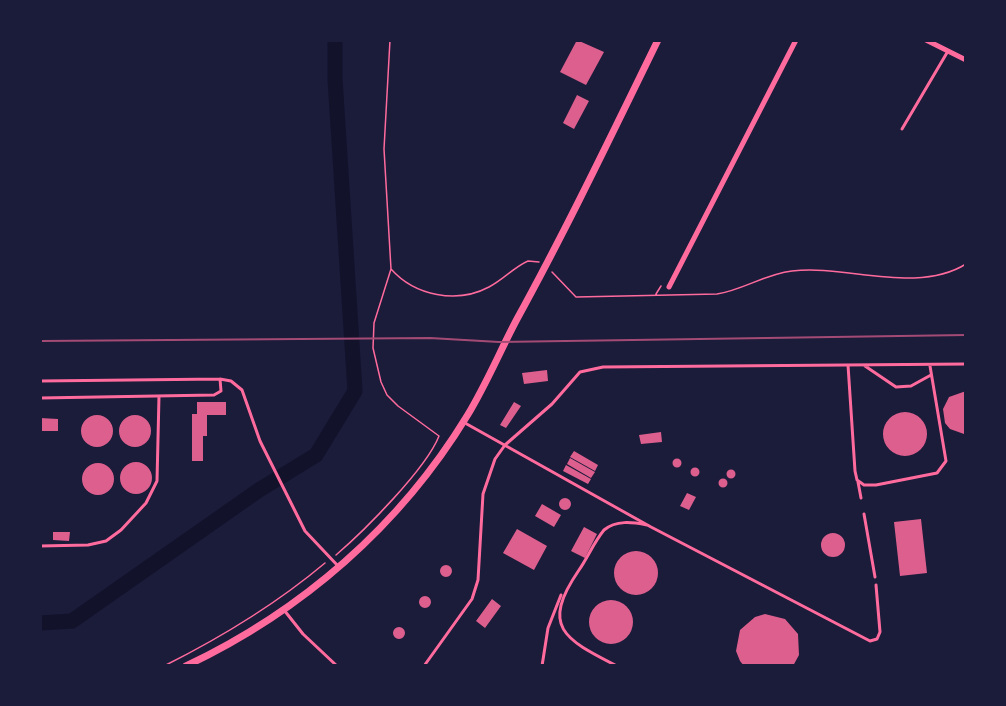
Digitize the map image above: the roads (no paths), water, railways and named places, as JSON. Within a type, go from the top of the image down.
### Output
[{"type":"street","points":[[186,666],[223,648],[284,610],[339,568],[414,490],[463,422],[546,264],[658,40]]},
{"type":"street","points":[[669,287],[796,40]]},
{"type":"street","points":[[926,40],[966,60]]},
{"type":"lane","points":[[902,129],[948,51]]},
{"type":"lane","points":[[424,666],[472,599],[480,566],[483,494],[495,459],[505,446],[552,404],[580,372],[588,368],[966,364]]},
{"type":"lane","points":[[848,365],[852,441],[861,498]]},
{"type":"lane","points":[[863,365],[896,387],[910,386],[931,375]]},
{"type":"lane","points":[[857,480],[864,485],[876,485],[937,473],[943,468],[946,454],[930,365]]},
{"type":"lane","points":[[40,398],[217,394],[221,389],[220,379]]},
{"type":"lane","points":[[40,381],[220,379],[231,381],[242,390],[260,441],[305,531],[339,568]]},
{"type":"lane","points":[[40,546],[82,545],[106,541],[121,530],[146,503],[157,481],[159,396]]},
{"type":"lane","points":[[463,422],[651,526],[870,641],[877,639],[880,632],[876,585]]},
{"type":"lane","points":[[864,514],[875,577]]},
{"type":"lane","points":[[542,666],[552,612],[608,526],[623,523],[651,526]]},
{"type":"lane","points":[[564,591],[560,616],[568,636],[587,650],[617,666]]},
{"type":"lane","points":[[284,610],[303,634],[338,666]]},
{"type":"waterway","points":[[40,623],[72,621],[259,490],[316,455],[355,391],[335,79],[335,40]]},
{"type":"railway","points":[[40,341],[430,338],[499,342],[966,335]]}]
